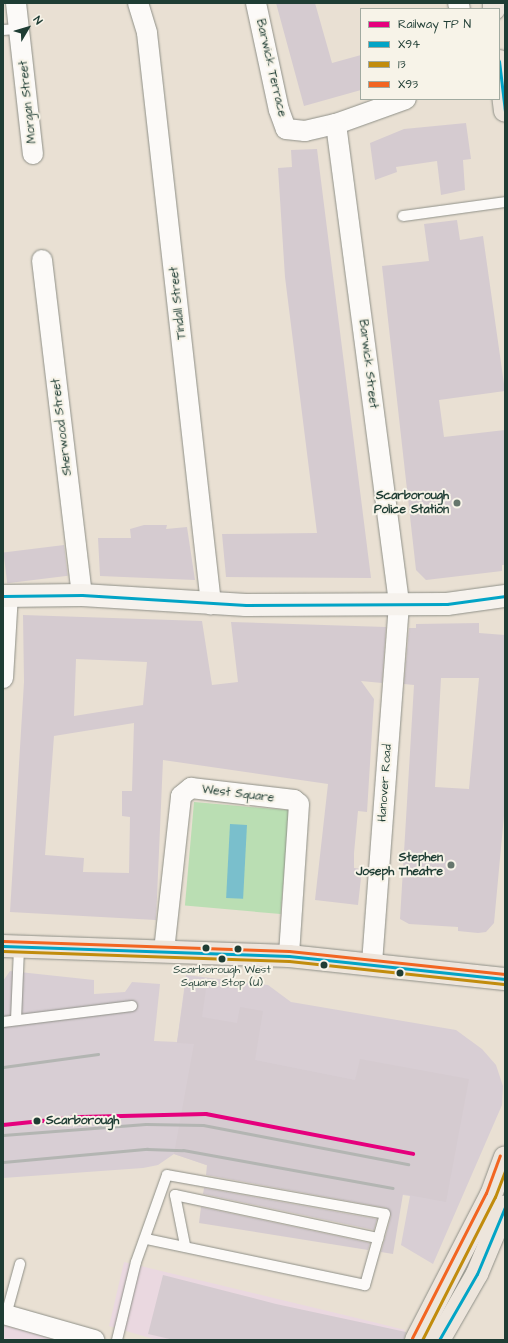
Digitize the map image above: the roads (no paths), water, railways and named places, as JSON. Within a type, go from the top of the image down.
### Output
[{"type":"main road","points":[[500,73],[505,111]]},
{"type":"main road","points":[[5,595],[82,595],[211,604],[447,604],[505,596]]},
{"type":"main road","points":[[11,946],[289,956],[372,963],[505,979]]},
{"type":"main road","points":[[416,1340],[491,1195],[505,1157]]},
{"type":"main road","points":[[439,1340],[477,1274],[505,1206]]},
{"type":"street","name":"Morgan Street","points":[[16,3],[11,29],[33,154]]},
{"type":"street","name":"Tindall Street","points":[[138,3],[147,33],[211,604]]},
{"type":"street","name":"Barwick Terrace","points":[[256,3],[278,110],[286,128],[305,131],[336,124]]},
{"type":"street","points":[[336,124],[403,100]]},
{"type":"street","name":"Barwick Street","points":[[336,124],[399,604]]},
{"type":"street","name":"Sherwood Street","points":[[42,260],[82,595]]},
{"type":"street","points":[[3,678],[5,595]]},
{"type":"street","name":"Hanover Road","points":[[372,963],[399,604]]},
{"type":"street","name":"West Square","points":[[164,951],[181,796],[191,788],[294,800],[299,804],[289,956]]},
{"type":"street","points":[[4,1314],[94,1340]]},
{"type":"lane","points":[[403,216],[505,202]]},
{"type":"lane","points":[[11,946],[16,1020]]},
{"type":"lane","points":[[3,1022],[132,1006]]},
{"type":"lane","points":[[117,1340],[146,1238],[167,1175],[385,1214],[365,1285],[185,1245],[146,1238]]},
{"type":"lane","points":[[161,1193],[378,1238]]},
{"type":"lane","points":[[175,1195],[185,1245]]},
{"type":"lane","points":[[4,1314],[20,1264]]},
{"type":"water","points":[[230,824],[247,825],[243,899],[226,898]]},
{"type":"railway","points":[[3,1067],[98,1054]]},
{"type":"railway","points":[[3,1135],[146,1124],[203,1125],[408,1164]]},
{"type":"railway","points":[[3,1162],[147,1149],[183,1150],[393,1188]]},
{"type":"place","name":"Scarborough Police Station","points":[[457,503]]},
{"type":"place","name":"Stephen Joseph Theatre","points":[[451,865]]},
{"type":"place","name":"Scarborough West Square Stop (U)","points":[[222,959]]},
{"type":"place","name":"Scarborough","points":[[37,1121]]}]
